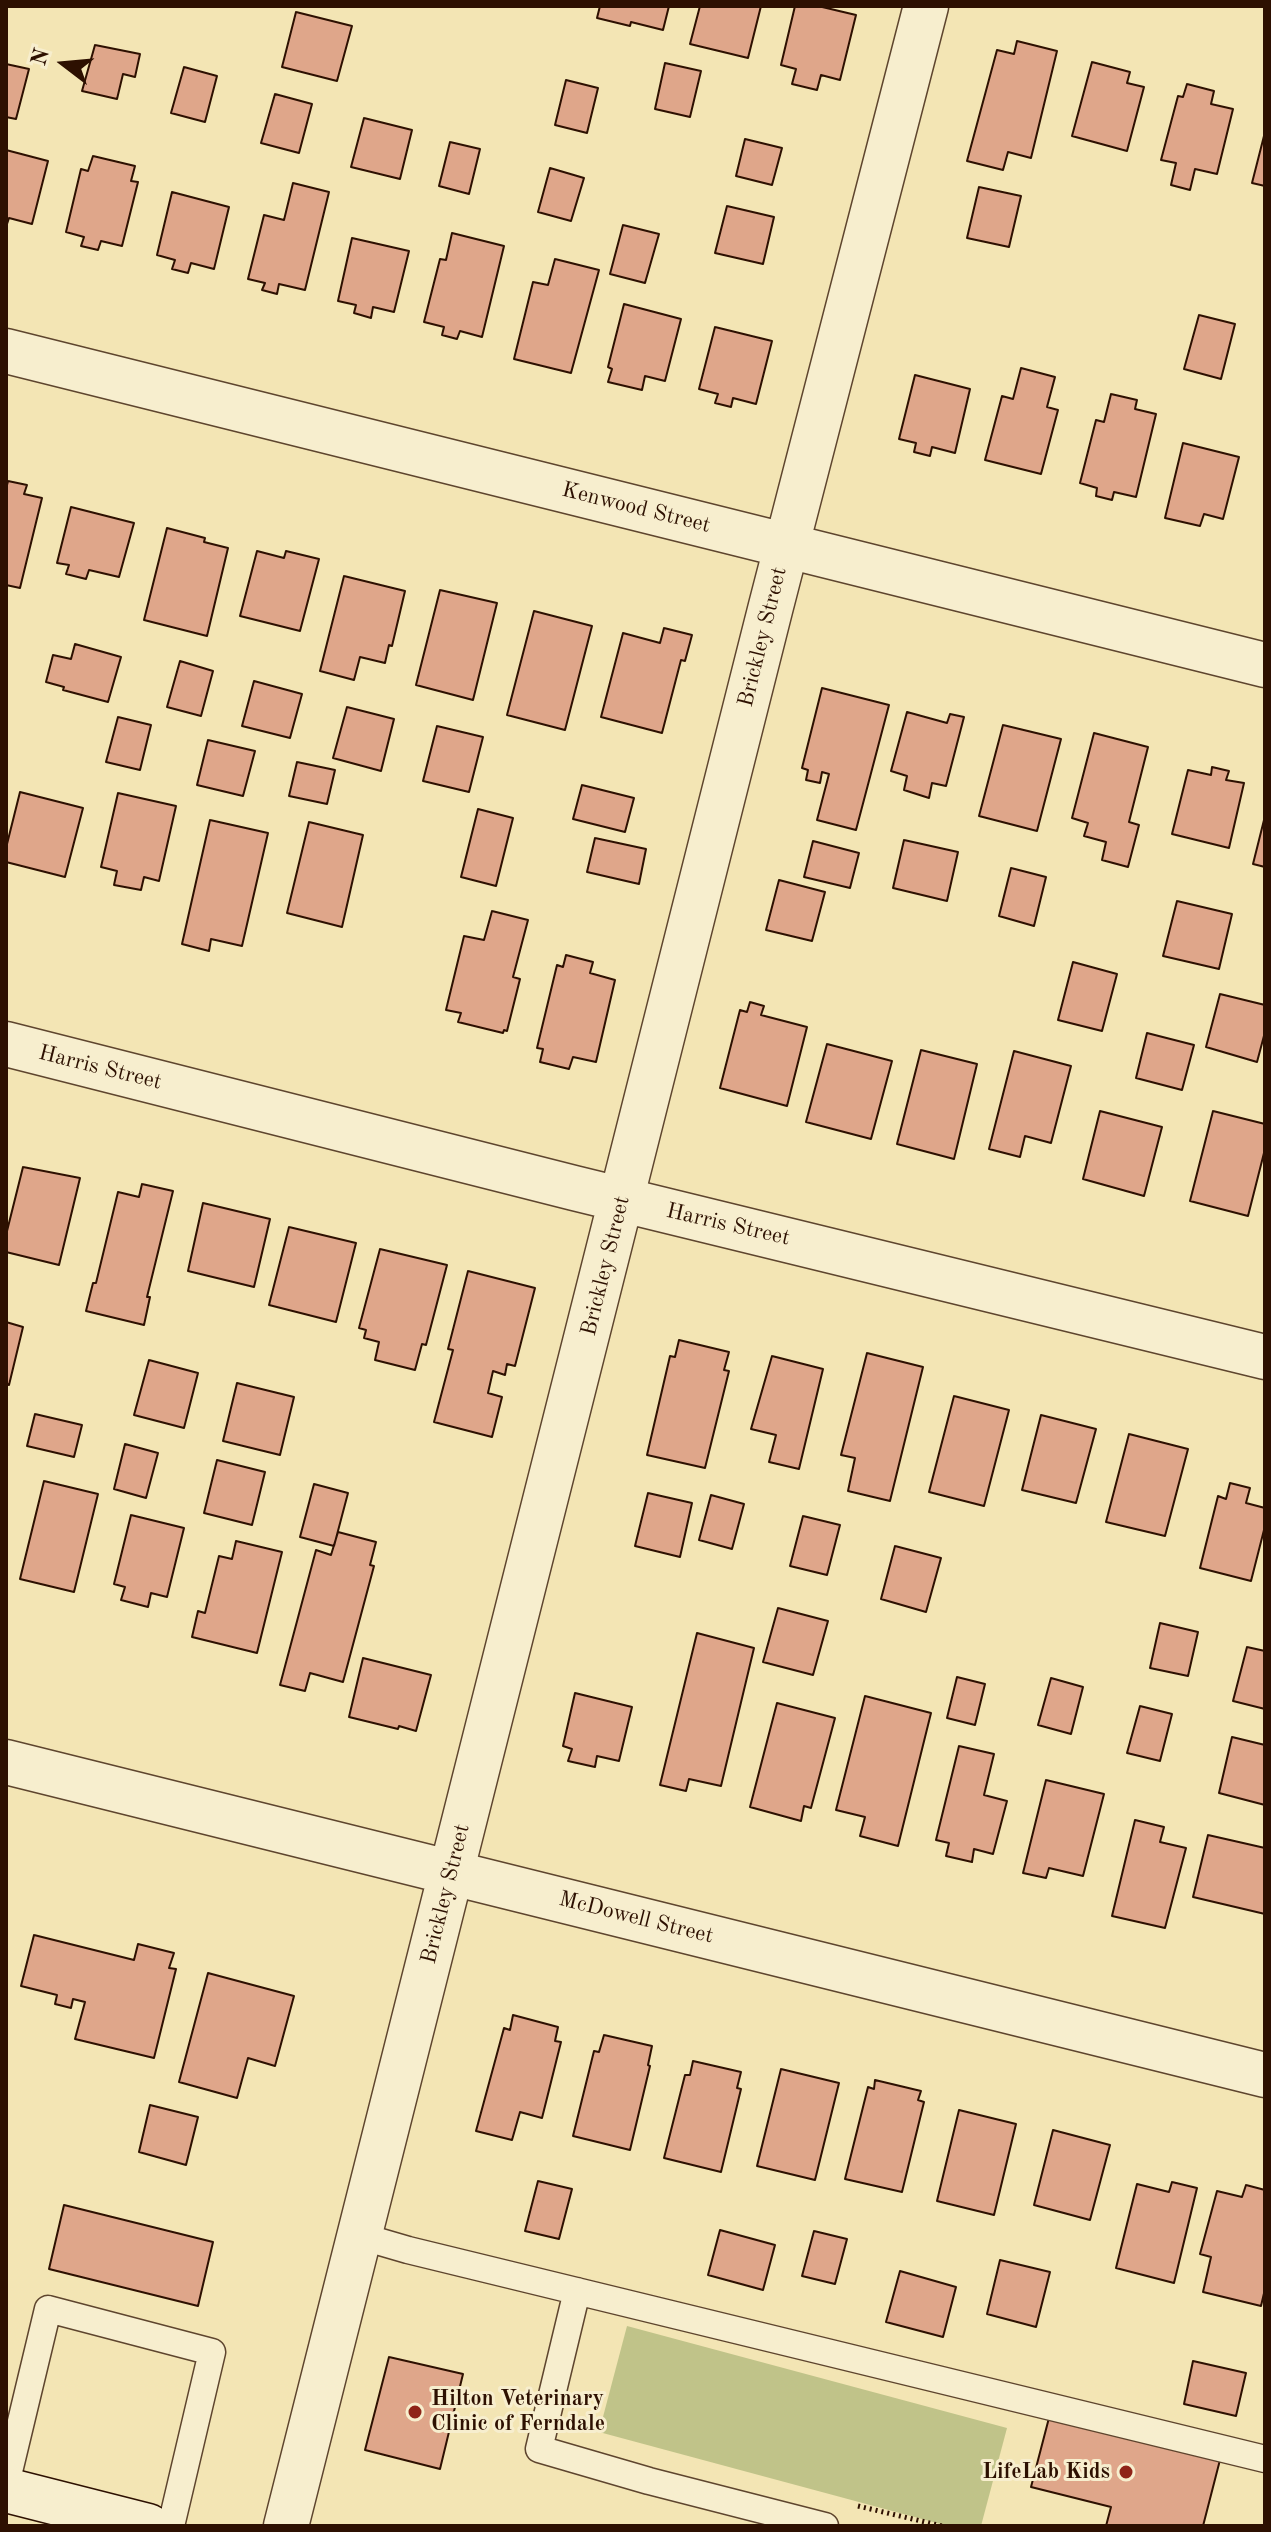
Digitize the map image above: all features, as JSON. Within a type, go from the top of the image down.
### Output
[{"type":"street","name":"Brickley Street","points":[[286,2526],[786,546],[926,6]]},
{"type":"street","name":"Kenwood Street","points":[[6,351],[1265,665]]},
{"type":"street","name":"Harris Street","points":[[6,1044],[622,1200],[1265,1357]]},
{"type":"street","name":"McDowell Street","points":[[6,1762],[1265,2075]]},
{"type":"street","points":[[6,2487],[148,2526]]},
{"type":"lane","points":[[360,2236],[1265,2459]]},
{"type":"lane","points":[[577,2291],[539,2449],[825,2526]]},
{"type":"lane","points":[[6,2487],[48,2309],[212,2352],[171,2526]]},
{"type":"green space","points":[[627,2326],[1007,2428],[981,2526],[948,2526],[599,2432]]},
{"type":"building","points":[[600,6],[669,6],[663,30],[597,18]]},
{"type":"building","points":[[700,6],[761,6],[748,58],[690,44]]},
{"type":"building","points":[[795,6],[818,6],[856,15],[840,80],[821,75],[817,90],[792,84],[796,69],[781,65]]},
{"type":"building","points":[[296,12],[352,26],[337,81],[282,67]]},
{"type":"building","points":[[1017,41],[1057,51],[1031,158],[1008,152],[1003,170],[967,161],[997,50],[1014,54]]},
{"type":"building","points":[[95,45],[140,54],[135,77],[123,74],[117,99],[82,91]]},
{"type":"building","points":[[1092,62],[1130,72],[1127,83],[1144,87],[1127,151],[1072,136]]},
{"type":"building","points":[[665,63],[701,71],[690,117],[655,109]]},
{"type":"building","points":[[6,64],[29,69],[16,119],[6,117]]},
{"type":"building","points":[[184,67],[217,76],[205,122],[171,113]]},
{"type":"building","points":[[566,80],[598,88],[587,133],[555,125]]},
{"type":"building","points":[[1187,84],[1214,91],[1211,104],[1233,109],[1217,174],[1195,169],[1190,190],[1171,185],[1176,163],[1161,160],[1178,96],[1183,97]]},
{"type":"building","points":[[275,94],[312,104],[299,153],[261,143]]},
{"type":"building","points":[[364,118],[412,130],[400,179],[351,167]]},
{"type":"building","points":[[1265,132],[1265,186],[1252,183]]},
{"type":"building","points":[[745,139],[782,148],[772,185],[736,176]]},
{"type":"building","points":[[450,142],[480,149],[469,194],[439,186]]},
{"type":"building","points":[[6,150],[48,161],[32,224],[9,218],[6,227]]},
{"type":"building","points":[[93,156],[135,166],[131,181],[138,182],[122,246],[101,241],[98,250],[81,246],[84,237],[66,232],[81,169],[88,171]]},
{"type":"building","points":[[550,168],[584,178],[571,221],[538,212]]},
{"type":"building","points":[[293,183],[329,192],[305,290],[279,284],[277,294],[262,290],[265,283],[248,279],[264,215],[284,220]]},
{"type":"building","points":[[979,187],[1021,196],[1009,247],[967,238]]},
{"type":"building","points":[[172,192],[229,207],[214,269],[191,263],[188,273],[172,269],[175,260],[157,255]]},
{"type":"building","points":[[727,206],[774,217],[763,264],[715,253]]},
{"type":"building","points":[[623,225],[659,234],[645,283],[610,274]]},
{"type":"building","points":[[452,233],[504,246],[482,337],[460,331],[457,339],[442,335],[444,327],[424,322],[440,259],[446,260]]},
{"type":"building","points":[[352,238],[409,251],[394,312],[373,307],[371,318],[354,313],[356,305],[338,301]]},
{"type":"building","points":[[555,259],[599,270],[571,373],[514,359],[533,282],[548,285]]},
{"type":"building","points":[[624,304],[681,319],[665,381],[645,376],[642,390],[608,382],[612,369],[608,367]]},
{"type":"building","points":[[1199,315],[1235,324],[1221,379],[1184,369]]},
{"type":"building","points":[[715,327],[772,341],[756,404],[733,398],[731,407],[715,403],[718,394],[699,389]]},
{"type":"building","points":[[1021,368],[1055,377],[1047,407],[1058,410],[1041,474],[985,460],[1002,396],[1013,399]]},
{"type":"building","points":[[915,375],[970,389],[955,453],[932,447],[930,456],[914,452],[916,443],[899,439]]},
{"type":"building","points":[[1111,394],[1137,400],[1135,409],[1156,414],[1136,497],[1114,492],[1112,500],[1096,496],[1097,488],[1080,483],[1096,420],[1104,422]]},
{"type":"building","points":[[1183,443],[1239,457],[1223,519],[1204,514],[1200,526],[1165,518]]},
{"type":"building","points":[[8,481],[27,485],[24,494],[42,498],[20,588],[6,585]]},
{"type":"building","points":[[71,507],[134,523],[119,577],[89,570],[86,579],[66,574],[69,565],[57,563]]},
{"type":"building","points":[[167,528],[228,548],[207,636],[144,620]]},
{"type":"building","points":[[257,551],[284,558],[286,551],[319,559],[300,631],[240,616]]},
{"type":"building","points":[[344,576],[405,591],[385,663],[360,657],[354,680],[320,671]]},
{"type":"building","points":[[440,590],[497,603],[473,700],[416,685]]},
{"type":"building","points":[[534,611],[592,626],[565,730],[507,715]]},
{"type":"building","points":[[664,628],[692,635],[685,661],[681,660],[662,733],[601,717],[623,633],[660,643]]},
{"type":"building","points":[[75,644],[121,657],[108,702],[46,682],[53,655],[71,659]]},
{"type":"building","points":[[180,661],[213,671],[201,716],[167,707]]},
{"type":"building","points":[[254,681],[302,694],[290,738],[242,726]]},
{"type":"building","points":[[822,688],[889,705],[856,830],[817,820],[829,774],[822,772],[820,783],[806,780],[808,770],[802,768]]},
{"type":"building","points":[[347,707],[394,719],[381,771],[333,758]]},
{"type":"building","points":[[907,712],[947,723],[950,714],[964,717],[946,786],[932,783],[929,798],[904,790],[907,776],[891,771]]},
{"type":"building","points":[[118,717],[151,725],[140,770],[106,762]]},
{"type":"building","points":[[1003,725],[1061,739],[1037,831],[979,816]]},
{"type":"building","points":[[437,726],[483,737],[469,792],[423,781]]},
{"type":"building","points":[[1094,733],[1148,747],[1129,822],[1139,825],[1128,867],[1102,860],[1106,842],[1084,836],[1088,823],[1072,818]]},
{"type":"building","points":[[208,740],[255,751],[243,796],[197,785]]},
{"type":"building","points":[[297,762],[335,770],[327,804],[289,796]]},
{"type":"building","points":[[1212,767],[1229,771],[1226,780],[1244,783],[1229,848],[1172,834],[1188,770],[1211,775]]},
{"type":"building","points":[[582,785],[634,798],[625,832],[573,819]]},
{"type":"building","points":[[20,792],[83,808],[65,877],[6,862],[6,848]]},
{"type":"building","points":[[118,793],[176,806],[159,881],[144,877],[141,890],[114,885],[117,871],[101,867]]},
{"type":"building","points":[[478,809],[513,818],[496,886],[461,877]]},
{"type":"building","points":[[1265,816],[1265,867],[1253,864]]},
{"type":"building","points":[[210,820],[268,833],[242,946],[211,939],[209,951],[182,944]]},
{"type":"building","points":[[309,822],[363,835],[342,927],[287,913]]},
{"type":"building","points":[[595,838],[646,849],[639,884],[587,872]]},
{"type":"building","points":[[904,840],[958,852],[947,901],[893,888]]},
{"type":"building","points":[[813,841],[859,853],[850,888],[804,877]]},
{"type":"building","points":[[1011,868],[1046,877],[1034,926],[999,916]]},
{"type":"building","points":[[779,880],[825,892],[812,941],[766,930]]},
{"type":"building","points":[[1177,901],[1232,914],[1219,969],[1163,956]]},
{"type":"building","points":[[492,911],[528,920],[513,977],[520,979],[507,1031],[503,1033],[458,1022],[461,1013],[446,1010],[464,936],[484,940]]},
{"type":"building","points":[[566,955],[593,962],[590,973],[615,980],[596,1062],[573,1057],[569,1069],[540,1062],[543,1049],[537,1048],[557,965],[563,967]]},
{"type":"building","points":[[1073,962],[1117,974],[1102,1031],[1058,1020]]},
{"type":"building","points":[[1220,994],[1265,1005],[1265,1032],[1257,1062],[1206,1047]]},
{"type":"building","points":[[750,1002],[764,1006],[761,1015],[807,1027],[787,1106],[720,1088],[740,1010],[747,1012]]},
{"type":"building","points":[[1147,1033],[1194,1045],[1182,1090],[1136,1078]]},
{"type":"building","points":[[827,1044],[892,1061],[871,1139],[806,1122]]},
{"type":"building","points":[[921,1050],[977,1064],[954,1159],[897,1144]]},
{"type":"building","points":[[1014,1051],[1071,1066],[1051,1143],[1025,1136],[1020,1157],[989,1149]]},
{"type":"building","points":[[1100,1111],[1162,1127],[1144,1196],[1083,1179]]},
{"type":"building","points":[[1213,1111],[1265,1124],[1265,1149],[1248,1216],[1190,1201]]},
{"type":"building","points":[[23,1167],[80,1178],[59,1265],[6,1252],[6,1235]]},
{"type":"building","points":[[142,1184],[173,1191],[147,1297],[150,1297],[144,1325],[86,1311],[118,1192],[139,1197]]},
{"type":"building","points":[[203,1203],[270,1219],[254,1287],[188,1271]]},
{"type":"building","points":[[289,1227],[356,1243],[336,1322],[269,1305]]},
{"type":"building","points":[[380,1249],[447,1265],[426,1345],[422,1344],[415,1370],[375,1360],[379,1342],[364,1338],[366,1330],[359,1328]]},
{"type":"building","points":[[468,1271],[535,1288],[515,1366],[507,1364],[505,1375],[493,1371],[488,1393],[502,1397],[492,1437],[434,1422],[453,1350],[448,1349]]},
{"type":"building","points":[[6,1322],[23,1327],[9,1385],[6,1384]]},
{"type":"building","points":[[679,1340],[729,1352],[724,1370],[729,1371],[705,1468],[647,1455],[670,1356],[675,1357]]},
{"type":"building","points":[[867,1353],[923,1367],[890,1501],[848,1491],[855,1458],[841,1455]]},
{"type":"building","points":[[772,1356],[823,1369],[799,1469],[769,1462],[776,1435],[751,1429]]},
{"type":"building","points":[[149,1360],[198,1373],[184,1428],[134,1415]]},
{"type":"building","points":[[237,1383],[294,1397],[280,1455],[223,1441]]},
{"type":"building","points":[[954,1396],[1009,1410],[984,1506],[929,1492]]},
{"type":"building","points":[[35,1414],[82,1425],[74,1457],[27,1446]]},
{"type":"building","points":[[1041,1415],[1096,1429],[1076,1503],[1022,1490]]},
{"type":"building","points":[[1129,1434],[1188,1449],[1165,1536],[1106,1522]]},
{"type":"building","points":[[125,1444],[158,1453],[146,1498],[114,1489]]},
{"type":"building","points":[[217,1460],[265,1472],[252,1525],[204,1513]]},
{"type":"building","points":[[44,1481],[98,1494],[74,1592],[20,1579]]},
{"type":"building","points":[[1230,1483],[1250,1488],[1246,1503],[1265,1508],[1265,1526],[1251,1581],[1200,1568],[1218,1496],[1226,1499]]},
{"type":"building","points":[[314,1484],[348,1493],[334,1546],[300,1537]]},
{"type":"building","points":[[648,1493],[692,1503],[680,1557],[635,1546]]},
{"type":"building","points":[[711,1495],[744,1504],[732,1549],[699,1540]]},
{"type":"building","points":[[131,1515],[184,1528],[167,1597],[151,1593],[148,1607],[121,1600],[125,1587],[114,1584]]},
{"type":"building","points":[[803,1516],[840,1525],[827,1575],[790,1566]]},
{"type":"building","points":[[338,1532],[376,1542],[370,1565],[374,1566],[343,1682],[310,1673],[305,1691],[280,1685],[316,1550],[331,1555]]},
{"type":"building","points":[[236,1541],[282,1552],[257,1653],[192,1637],[198,1611],[205,1613],[219,1556],[232,1559]]},
{"type":"building","points":[[895,1546],[941,1558],[926,1612],[881,1599]]},
{"type":"building","points":[[778,1608],[828,1621],[813,1675],[763,1662]]},
{"type":"building","points":[[1160,1623],[1198,1632],[1188,1676],[1150,1668]]},
{"type":"building","points":[[697,1633],[754,1648],[721,1786],[689,1779],[686,1791],[660,1785]]},
{"type":"building","points":[[1247,1647],[1265,1651],[1265,1709],[1233,1701]]},
{"type":"building","points":[[363,1658],[431,1675],[416,1731],[349,1717]]},
{"type":"building","points":[[957,1677],[985,1684],[975,1725],[947,1718]]},
{"type":"building","points":[[1051,1678],[1083,1687],[1071,1734],[1038,1725]]},
{"type":"building","points":[[575,1693],[632,1707],[619,1761],[597,1756],[595,1767],[568,1761],[572,1749],[563,1746]]},
{"type":"building","points":[[865,1696],[931,1713],[898,1846],[860,1836],[865,1817],[836,1810]]},
{"type":"building","points":[[777,1703],[835,1718],[811,1808],[804,1806],[801,1821],[750,1807]]},
{"type":"building","points":[[1140,1706],[1172,1714],[1160,1761],[1127,1753]]},
{"type":"building","points":[[1232,1737],[1265,1745],[1265,1805],[1219,1793]]},
{"type":"building","points":[[959,1746],[994,1754],[984,1795],[1007,1801],[993,1854],[974,1849],[972,1862],[946,1856],[949,1843],[936,1840]]},
{"type":"building","points":[[1046,1780],[1104,1794],[1083,1876],[1049,1868],[1046,1878],[1023,1873]]},
{"type":"building","points":[[1135,1820],[1164,1827],[1160,1842],[1186,1848],[1165,1928],[1112,1916]]},
{"type":"building","points":[[1208,1835],[1265,1848],[1265,1914],[1193,1897]]},
{"type":"building","points":[[34,1935],[134,1960],[138,1944],[174,1953],[169,1968],[176,1969],[154,2058],[75,2039],[85,2002],[73,1999],[71,2008],[55,2004],[57,1995],[21,1986]]},
{"type":"building","points":[[208,1973],[294,1996],[275,2066],[248,2058],[237,2098],[179,2082]]},
{"type":"building","points":[[513,2015],[558,2027],[555,2041],[561,2042],[542,2118],[520,2112],[512,2140],[476,2131],[504,2028],[510,2030]]},
{"type":"building","points":[[604,2035],[652,2046],[630,2150],[573,2136],[594,2051],[599,2052]]},
{"type":"building","points":[[693,2061],[741,2072],[737,2088],[741,2089],[721,2172],[664,2158],[685,2075],[690,2075]]},
{"type":"building","points":[[781,2069],[839,2083],[815,2180],[757,2166]]},
{"type":"building","points":[[875,2080],[921,2091],[918,2100],[924,2102],[902,2192],[845,2179],[868,2087],[874,2089]]},
{"type":"building","points":[[150,2105],[198,2117],[186,2165],[139,2152]]},
{"type":"building","points":[[959,2110],[1016,2124],[994,2215],[937,2201]]},
{"type":"building","points":[[1053,2130],[1110,2145],[1090,2220],[1034,2205]]},
{"type":"building","points":[[538,2181],[572,2189],[559,2239],[525,2231]]},
{"type":"building","points":[[1172,2182],[1197,2188],[1174,2283],[1116,2268],[1137,2184],[1169,2192]]},
{"type":"building","points":[[1246,2185],[1265,2190],[1265,2289],[1261,2306],[1203,2292],[1211,2257],[1200,2254],[1217,2191],[1242,2197]]},
{"type":"building","points":[[64,2205],[213,2242],[198,2306],[49,2269]]},
{"type":"building","points":[[720,2230],[775,2245],[763,2290],[708,2275]]},
{"type":"building","points":[[814,2231],[847,2239],[835,2284],[802,2276]]},
{"type":"building","points":[[1000,2260],[1050,2272],[1036,2327],[987,2314]]},
{"type":"building","points":[[900,2271],[956,2287],[943,2337],[886,2322]]},
{"type":"building","name":"Hilton Veterinary Clinic of Ferndale","points":[[389,2357],[463,2374],[440,2469],[365,2450]]},
{"type":"building","points":[[1193,2361],[1246,2373],[1236,2416],[1184,2404]]},
{"type":"building","name":"LifeLab Kids","points":[[1050,2414],[1221,2456],[1203,2526],[1106,2526],[1111,2507],[1031,2487]]},
{"type":"place","name":"Hilton Veterinary Clinic of Ferndale","points":[[415,2412]]},
{"type":"place","name":"LifeLab Kids","points":[[1126,2472]]}]
